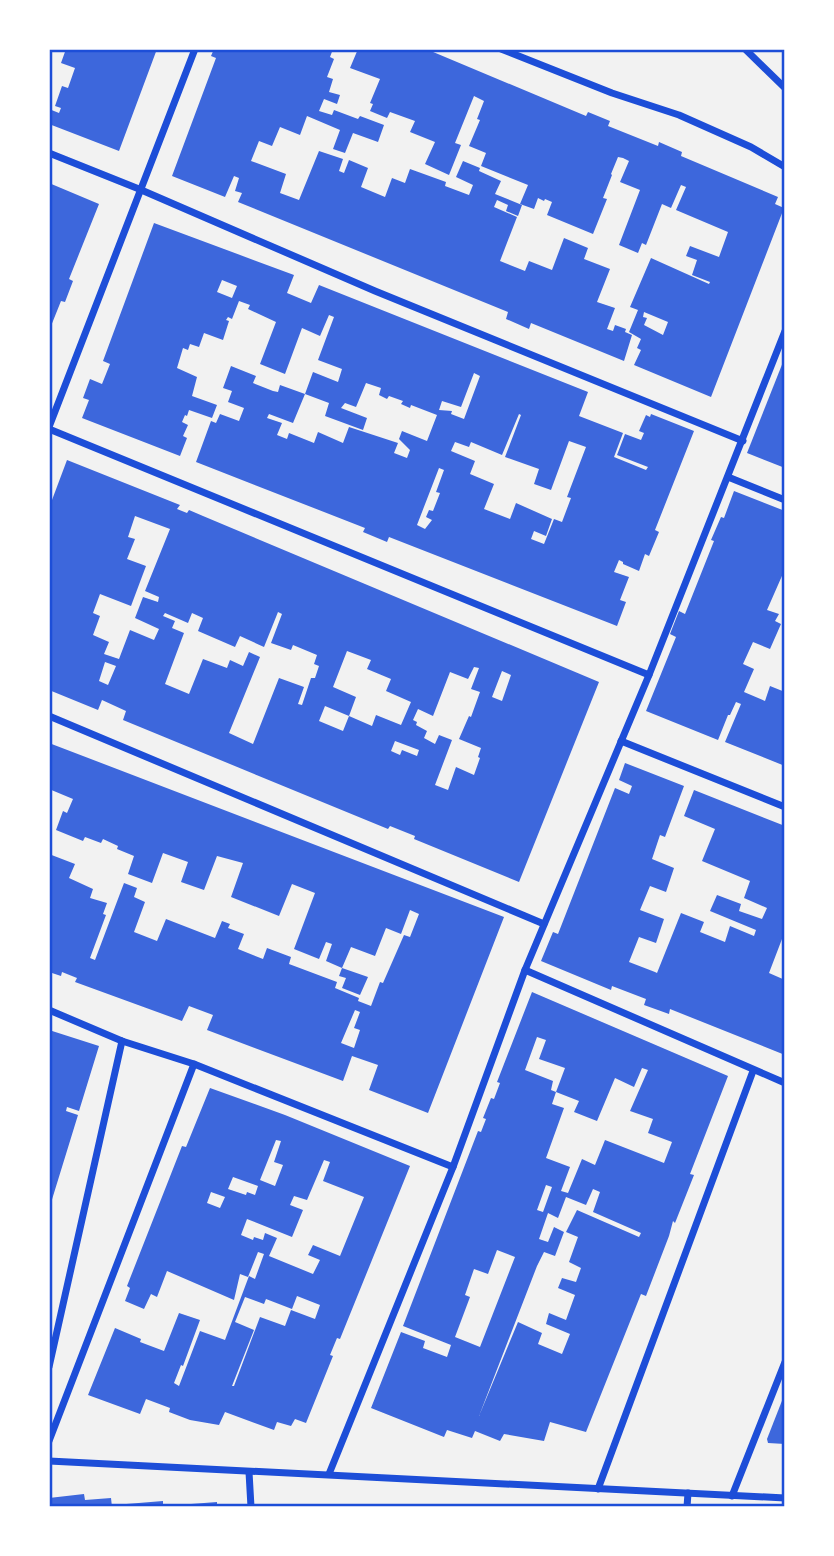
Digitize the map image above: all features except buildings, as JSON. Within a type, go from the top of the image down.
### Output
[{"type":"street","points":[[195,49],[139,188],[49,428],[649,674]]},
{"type":"street","points":[[501,49],[612,93],[679,115],[751,147],[785,167]]},
{"type":"street","points":[[745,49],[785,88]]},
{"type":"street","points":[[49,153],[139,188],[375,291],[743,441]]},
{"type":"street","points":[[329,1474],[453,1167],[525,970],[649,674],[785,331]]},
{"type":"street","points":[[728,477],[785,500]]},
{"type":"street","points":[[49,716],[544,924]]},
{"type":"street","points":[[621,741],[785,807]]},
{"type":"street","points":[[525,970],[785,1083]]},
{"type":"street","points":[[49,1010],[122,1041],[194,1064],[453,1167]]},
{"type":"street","points":[[49,1367],[122,1041]]},
{"type":"street","points":[[49,1441],[194,1064]]},
{"type":"street","points":[[598,1489],[753,1070]]},
{"type":"street","points":[[732,1496],[785,1362]]},
{"type":"street","points":[[49,1461],[785,1498]]},
{"type":"street","points":[[249,1472],[251,1507]]},
{"type":"street","points":[[687,1507],[688,1493]]}]
